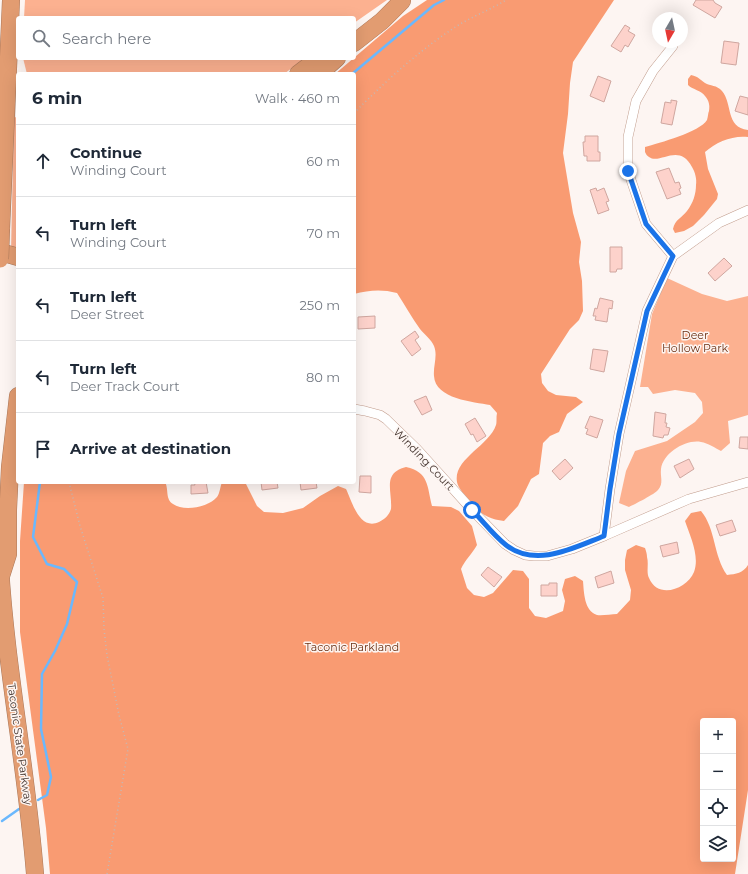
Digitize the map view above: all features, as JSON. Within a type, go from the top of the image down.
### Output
[{"type":"highway","points":[[0,259],[11,0]]},
{"type":"highway","points":[[356,31],[377,15],[402,1],[382,21],[356,41]]},
{"type":"highway","points":[[8,56],[16,77]]},
{"type":"highway","points":[[301,72],[316,60]]},
{"type":"highway","points":[[321,72],[335,60]]},
{"type":"highway","points":[[0,252],[16,256]]},
{"type":"highway","points":[[0,571],[8,554],[10,468],[16,410]]},
{"type":"highway","name":"Taconic State Parkway","points":[[0,571],[10,667],[30,817],[35,874]]},
{"type":"street","points":[[671,48],[653,71],[636,101],[628,137],[628,171],[646,224],[673,256]]},
{"type":"street","points":[[604,536],[619,434],[647,311],[673,256],[718,223],[748,210]]},
{"type":"street","name":"Winding Court","points":[[356,409],[377,414],[386,419],[417,449],[499,538],[514,550],[525,555],[547,556],[572,549],[689,499],[748,482]]},
{"type":"path","points":[[356,111],[384,82],[428,46],[459,25],[506,0]]},
{"type":"path","points":[[70,484],[80,526],[104,598],[104,629],[107,655],[119,715],[128,749],[107,874]]},
{"type":"green space","points":[[25,0],[387,0],[356,22],[356,16],[24,16]]},
{"type":"green space","points":[[427,0],[614,0],[573,62],[563,153],[573,213],[581,242],[579,262],[582,281],[583,311],[579,320],[570,329],[541,374],[542,383],[548,391],[556,395],[576,397],[583,402],[567,414],[559,432],[550,436],[543,443],[539,474],[531,479],[518,506],[504,521],[493,519],[480,512],[472,505],[457,482],[457,474],[460,466],[492,433],[496,425],[497,413],[490,405],[456,398],[441,390],[436,384],[434,372],[436,354],[434,346],[430,339],[417,325],[397,293],[376,290],[356,294],[356,72],[337,72],[351,60],[356,60],[356,56],[403,16]]},
{"type":"green space","points":[[24,60],[302,60],[287,72],[26,72]]},
{"type":"green space","points":[[691,75],[722,91],[733,120],[741,128],[748,130],[748,137],[736,137],[725,140],[714,145],[705,152],[708,169],[718,194],[717,199],[693,226],[684,231],[675,233],[673,229],[675,223],[687,211],[694,198],[696,183],[695,173],[687,160],[681,156],[676,155],[653,159],[645,152],[645,147],[688,133],[696,129],[707,120],[709,109],[708,101],[703,94],[688,85],[688,79]]},
{"type":"green space","points":[[16,117],[16,252],[11,251],[14,118]]},
{"type":"green space","name":"Deer Hollow Park","points":[[667,278],[702,294],[727,301],[748,296],[748,415],[728,421],[730,443],[721,451],[701,442],[689,443],[676,448],[663,463],[661,469],[661,482],[658,490],[629,507],[619,503],[626,471],[635,451],[667,441],[695,422],[703,413],[702,402],[695,393],[675,390],[653,394],[648,387],[640,387],[652,314]]},
{"type":"green space","name":"Taconic Parkland","points":[[406,467],[419,472],[423,476],[428,486],[432,506],[451,507],[459,511],[472,526],[477,545],[461,569],[467,588],[474,595],[484,597],[493,593],[513,570],[523,571],[529,579],[529,608],[535,616],[546,618],[563,611],[565,601],[562,590],[565,579],[575,576],[583,581],[589,610],[597,615],[617,614],[630,600],[631,590],[625,570],[625,560],[627,550],[636,545],[645,548],[648,560],[648,576],[653,585],[659,589],[665,590],[672,590],[679,587],[690,578],[696,566],[694,546],[685,521],[691,513],[701,511],[706,518],[719,559],[727,575],[739,573],[748,565],[748,790],[735,874],[50,874],[46,828],[20,632],[20,541],[24,484],[166,484],[168,497],[173,504],[183,508],[190,508],[202,506],[217,497],[221,484],[246,484],[257,506],[264,512],[283,513],[303,508],[338,486],[346,489],[361,519],[372,524],[381,521],[386,517],[391,509],[390,485],[391,478],[395,472]]},
{"type":"building","points":[[696,0],[713,0],[722,7],[715,18],[693,5]]},
{"type":"building","points":[[625,25],[630,28],[628,31],[635,35],[628,47],[625,45],[621,52],[611,46]]},
{"type":"building","points":[[724,41],[739,43],[736,65],[721,63]]},
{"type":"building","points":[[598,76],[611,81],[604,102],[590,96]]},
{"type":"building","points":[[740,96],[748,98],[748,115],[735,111]]},
{"type":"building","points":[[671,100],[677,101],[672,125],[661,123],[665,102],[671,103]]},
{"type":"building","points":[[585,136],[598,136],[598,152],[600,152],[600,161],[587,161],[587,156],[584,156],[583,142],[585,142]]},
{"type":"building","points":[[669,168],[675,183],[679,182],[681,194],[667,199],[656,172]]},
{"type":"building","points":[[596,188],[597,191],[604,188],[609,201],[606,202],[609,210],[598,214],[590,190]]},
{"type":"building","points":[[610,247],[622,247],[622,269],[617,269],[616,272],[610,272]]},
{"type":"building","points":[[724,258],[732,266],[715,281],[708,273]]},
{"type":"building","points":[[600,298],[613,301],[612,309],[609,308],[607,322],[595,320],[596,316],[593,316]]},
{"type":"building","points":[[375,316],[375,328],[358,329],[358,317]]},
{"type":"building","points":[[415,331],[419,337],[415,340],[421,349],[412,356],[401,341]]},
{"type":"building","points":[[593,349],[608,351],[604,372],[590,369]]},
{"type":"building","points":[[426,396],[432,410],[422,415],[414,401]]},
{"type":"building","points":[[655,412],[666,414],[666,427],[670,428],[668,435],[664,435],[663,438],[653,436]]},
{"type":"building","points":[[590,416],[603,420],[597,438],[586,434],[588,429],[585,428]]},
{"type":"building","points":[[475,418],[486,436],[477,442],[465,424]]},
{"type":"building","points":[[740,437],[748,437],[748,449],[739,448]]},
{"type":"building","points":[[565,459],[573,468],[560,480],[552,471]]},
{"type":"building","points":[[689,459],[694,469],[680,478],[674,466]]},
{"type":"building","points":[[360,476],[371,476],[371,493],[359,492]]},
{"type":"building","points":[[206,484],[208,493],[191,494],[191,485]]},
{"type":"building","points":[[261,484],[277,484],[278,488],[262,490]]},
{"type":"building","points":[[300,484],[316,484],[317,488],[301,490]]},
{"type":"building","points":[[732,520],[736,531],[720,536],[716,525]]},
{"type":"building","points":[[677,542],[679,553],[663,557],[660,546]]},
{"type":"building","points":[[488,567],[502,577],[494,587],[481,575]]},
{"type":"building","points":[[611,571],[614,583],[598,588],[595,577]]},
{"type":"building","points":[[549,583],[557,583],[557,596],[541,596],[541,585],[549,585]]},
{"type":"waterway","points":[[354,72],[434,5],[444,0]]},
{"type":"waterway","points":[[38,800],[47,795],[51,777],[41,729],[42,674],[55,651],[67,624],[77,582],[64,569],[47,564],[33,537],[40,484]]},
{"type":"waterway","points":[[2,821],[19,809]]},
{"type":"route","points":[[472,510],[505,544],[525,555],[547,556],[572,549],[604,536],[619,434],[640,338],[647,311],[673,256],[646,224],[628,171]]}]
